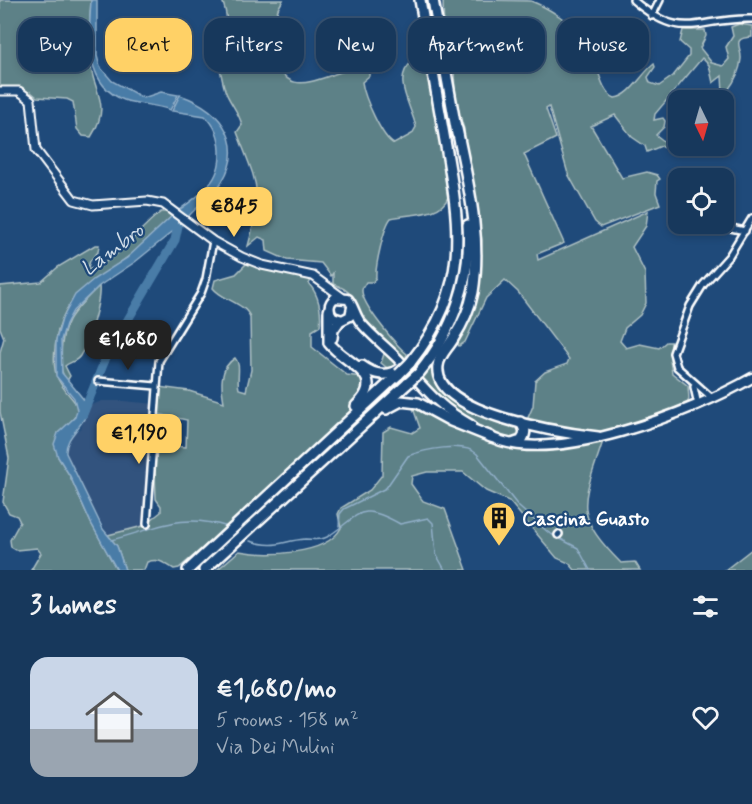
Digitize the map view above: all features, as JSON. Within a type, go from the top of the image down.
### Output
[{"type":"highway","points":[[188,570],[303,465],[404,366],[433,331],[446,306],[456,265],[457,228],[454,197],[420,0]]},
{"type":"highway","points":[[433,0],[474,222],[475,274],[472,295],[465,315],[440,357],[438,376],[441,384],[461,403],[520,422],[598,437]]},
{"type":"highway","points":[[204,570],[419,373],[444,336],[465,282],[468,268],[468,215],[457,129]]},
{"type":"highway","points":[[303,465],[364,399],[368,390],[368,379],[363,371],[329,343],[330,307]]},
{"type":"highway","points":[[342,320],[333,330],[333,341],[366,369],[386,374],[404,366]]},
{"type":"highway","points":[[281,499],[386,409],[401,401],[418,403],[451,421],[491,437]]},
{"type":"highway","points":[[515,443],[521,441],[525,435],[525,428],[520,422]]},
{"type":"main road","points":[[365,328],[333,317],[330,307],[342,297],[350,301],[365,328],[402,363],[440,406],[491,437],[515,443],[559,444],[598,437],[714,399],[752,378]]},
{"type":"main road","points":[[342,320],[350,316],[352,307]]},
{"type":"street","points":[[633,0],[652,16],[678,26],[752,19]]},
{"type":"street","points":[[652,16],[660,0]]},
{"type":"street","points":[[0,91],[19,91],[32,100],[36,150],[74,200],[93,205],[153,201],[170,208],[213,241],[262,265],[301,273],[323,281],[342,297]]},
{"type":"street","points":[[714,399],[694,385],[677,367],[673,353],[690,306],[701,288],[729,256],[752,218]]},
{"type":"street","points":[[734,229],[745,231]]},
{"type":"street","points":[[147,524],[159,362],[203,286],[213,241]]},
{"type":"street","points":[[323,281],[330,307]]},
{"type":"street","points":[[98,381],[156,386]]},
{"type":"street","points":[[694,385],[698,405]]},
{"type":"shaded area","points":[[91,0],[97,0],[97,56],[100,67],[112,81],[143,98],[161,92],[178,95],[170,110],[124,100],[111,93],[101,83],[93,64],[93,18],[90,18]]},
{"type":"shaded area","points":[[180,95],[208,110],[219,120],[231,144],[231,158],[217,189],[187,218],[179,210],[202,193],[214,179],[220,160],[220,151],[216,132],[205,116],[172,111]]},
{"type":"shaded area","points":[[172,216],[182,224],[135,262],[99,286],[73,311],[61,340],[62,373],[89,406],[84,419],[69,441],[66,453],[103,529],[117,546],[125,570],[117,570],[91,523],[70,476],[58,457],[54,444],[58,433],[75,417],[77,410],[74,398],[56,376],[56,340],[62,319],[75,295],[94,279],[127,258]]},
{"type":"shaded area","points":[[102,401],[155,404],[147,524],[133,530],[108,535],[71,467],[66,448],[74,433],[81,428],[89,406]]},
{"type":"green space","points":[[0,0],[91,0],[90,18],[18,18],[18,72],[92,72],[101,106],[97,125],[91,137],[83,136],[77,129],[73,102],[67,99],[37,97],[31,92],[31,100],[28,95],[0,91]]},
{"type":"green space","points":[[222,0],[283,0],[275,18],[226,18]]},
{"type":"green space","points":[[443,0],[531,1],[562,18],[557,18],[557,72],[598,72],[605,88],[615,98],[631,89],[654,64],[655,67],[648,77],[650,83],[659,86],[673,76],[689,56],[689,50],[680,42],[683,30],[705,30],[706,36],[700,48],[712,63],[723,66],[729,59],[726,47],[733,36],[731,27],[739,24],[752,26],[752,37],[739,41],[740,67],[728,90],[723,90],[722,76],[713,83],[709,65],[702,58],[675,90],[668,90],[668,99],[655,114],[654,120],[663,118],[665,121],[664,127],[656,135],[668,144],[668,150],[661,146],[647,152],[645,146],[632,137],[615,115],[591,126],[622,178],[647,172],[657,175],[660,179],[657,181],[656,193],[660,204],[601,227],[595,222],[568,174],[549,107],[546,109],[556,138],[524,154],[564,243],[537,254],[538,260],[648,211],[646,226],[632,247],[645,273],[646,303],[640,315],[625,328],[620,341],[626,348],[640,344],[659,348],[666,342],[671,342],[672,373],[688,386],[689,399],[686,407],[602,432],[552,427],[527,420],[533,406],[535,381],[545,372],[567,364],[569,359],[518,292],[505,280],[486,298],[465,342],[459,346],[457,343],[479,293],[482,240],[466,158],[464,129],[455,100],[454,72],[545,72],[545,18],[443,18]]},
{"type":"green space","points":[[408,67],[408,72],[426,72],[448,197],[439,208],[431,211],[391,218],[380,247],[376,277],[373,282],[366,282],[362,288],[363,296],[373,314],[407,354],[404,363],[391,371],[381,363],[387,345],[359,316],[359,310],[352,295],[333,284],[333,273],[331,276],[321,263],[287,260],[267,251],[266,240],[259,237],[248,246],[256,212],[256,188],[237,132],[242,125],[241,120],[225,90],[221,72],[282,72],[288,79],[299,83],[341,72],[369,72],[369,76],[362,82],[366,97],[379,126],[394,144],[412,134],[416,127],[403,84],[406,69]]},
{"type":"green space","points":[[161,212],[168,212],[172,216],[138,249],[76,296],[63,317],[55,348],[56,374],[77,410],[69,424],[58,433],[58,457],[70,476],[91,523],[117,570],[31,570],[41,553],[37,548],[16,550],[11,547],[10,540],[20,522],[17,516],[9,513],[3,502],[9,458],[0,412],[0,352],[4,338],[0,328],[0,286],[41,282],[58,267],[95,245],[99,245],[98,252],[90,261],[87,270],[99,266],[118,253]]},
{"type":"green space","points":[[250,260],[313,276],[309,284],[317,298],[321,321],[320,326],[312,331],[312,347],[347,375],[361,377],[365,389],[360,401],[339,425],[229,526],[179,568],[174,569],[155,561],[147,562],[144,570],[125,570],[117,546],[108,535],[143,526],[161,512],[161,506],[156,499],[154,442],[165,446],[186,447],[187,420],[158,414],[159,387],[189,391],[224,402],[222,378],[226,367],[235,358],[238,364],[239,389],[246,391],[251,370],[250,317],[243,308],[213,288],[215,280],[236,274]]},
{"type":"green space","points":[[99,286],[96,311],[83,350],[78,358],[65,366],[70,376],[67,381],[61,368],[63,335],[66,326],[70,318]]},
{"type":"green space","points":[[435,363],[437,379],[443,392],[452,401],[477,414],[521,427],[519,438],[506,437],[479,427],[452,409],[419,380]]},
{"type":"green space","points":[[413,408],[482,438],[505,444],[552,448],[603,441],[587,494],[588,519],[594,532],[621,563],[635,562],[640,570],[575,570],[569,563],[557,558],[509,501],[486,491],[463,472],[427,472],[412,476],[411,484],[423,501],[445,509],[467,570],[217,570],[239,551],[294,552],[322,544],[333,537],[341,528],[338,514],[341,508],[370,490],[382,475],[383,432],[391,427],[412,433],[420,428]]},
{"type":"green space","points":[[752,549],[752,570],[725,570]]},
{"type":"waterway","name":"Lambro","points":[[83,414],[107,355],[175,240],[178,226],[176,219]]},
{"type":"waterway","points":[[339,526],[340,514],[344,509],[386,488],[408,456],[433,449],[463,448],[477,454],[519,507],[549,533],[578,548],[590,570]]},
{"type":"waterway","points":[[250,541],[273,544],[322,539],[354,517],[367,512],[376,513],[400,524],[428,518],[433,523],[436,554],[445,570]]},
{"type":"waterway","points":[[111,540],[181,522],[195,521],[228,527]]},
{"type":"place","name":"Cascina Guasto","points":[[499,547]]}]
